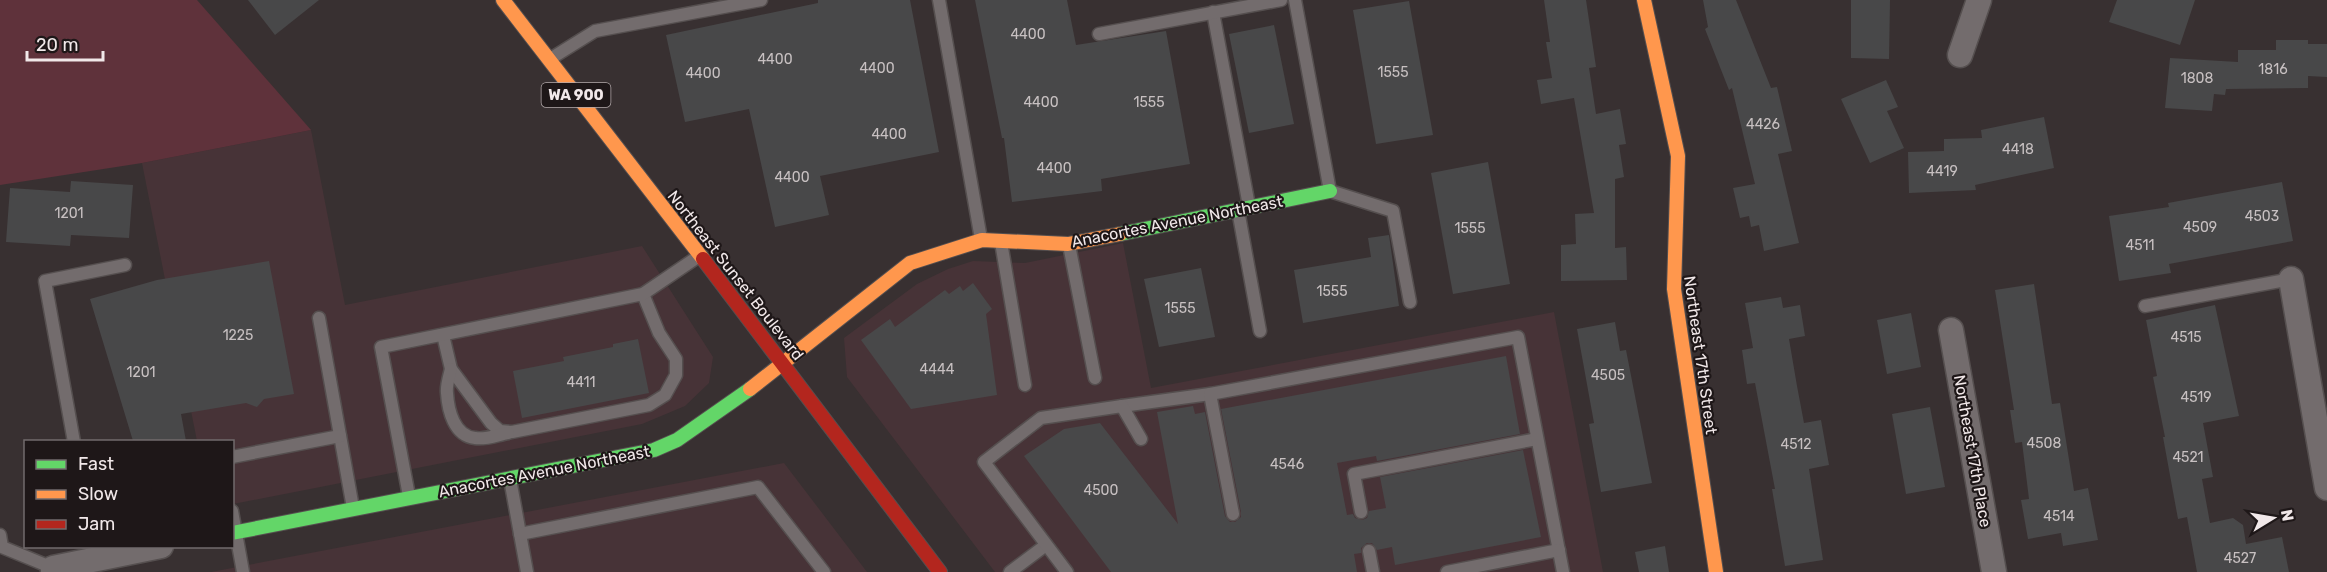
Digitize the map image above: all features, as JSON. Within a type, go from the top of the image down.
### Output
[{"type":"street","name":"Northeast Sunset Boulevard","points":[[503,0],[784,364],[940,572]]},
{"type":"street","name":"Northeast 17th Street","points":[[1644,0],[1678,156],[1674,289],[1716,572]]},
{"type":"street","points":[[1960,55],[1979,0]]},
{"type":"street","name":"Anacortes Avenue Northeast","points":[[235,532],[654,450],[676,441],[784,364],[910,263],[982,240],[1068,243],[1330,191]]},
{"type":"street","points":[[2291,279],[2327,488]]},
{"type":"street","name":"Northeast 17th Place","points":[[1951,330],[1994,572]]},
{"type":"street","points":[[53,570],[94,553],[142,548]]},
{"type":"lane","points":[[549,60],[595,31],[761,0]]},
{"type":"lane","points":[[939,0],[982,240]]},
{"type":"lane","points":[[1099,34],[1281,0]]},
{"type":"lane","points":[[1295,0],[1330,191],[1393,211],[1410,302]]},
{"type":"lane","points":[[1213,12],[1244,208],[1260,331]]},
{"type":"lane","points":[[1001,241],[1025,385]]},
{"type":"lane","points":[[1068,243],[1095,378]]},
{"type":"lane","points":[[410,499],[381,347],[643,294],[700,256]]},
{"type":"lane","points":[[74,440],[45,280],[125,265]]},
{"type":"lane","points":[[2145,306],[2291,279]]},
{"type":"lane","points":[[451,369],[446,391],[453,420],[462,433],[477,439],[649,405],[665,395],[676,375],[676,358],[659,333],[643,294]]},
{"type":"lane","points":[[319,318],[353,510]]},
{"type":"lane","points":[[443,335],[451,369],[491,423],[500,431],[512,432]]},
{"type":"lane","points":[[1067,572],[984,462],[1041,418],[1210,394],[1518,337],[1563,572]]},
{"type":"lane","points":[[1210,394],[1233,514]]},
{"type":"lane","points":[[1122,406],[1141,439]]},
{"type":"lane","points":[[234,457],[340,436]]},
{"type":"lane","points":[[1361,512],[1354,474],[1538,439]]},
{"type":"lane","points":[[510,479],[527,572]]},
{"type":"lane","points":[[520,534],[758,487],[824,572]]},
{"type":"lane","points":[[235,532],[243,572]]},
{"type":"lane","points":[[1,544],[53,570]]},
{"type":"lane","points":[[1010,572],[1046,545]]},
{"type":"lane","points":[[1447,572],[1559,550]]},
{"type":"lane","points":[[1369,551],[1373,572]]},
{"type":"shaded area","points":[[0,0],[197,0],[311,130],[142,163],[0,185]]},
{"type":"shaded area","points":[[311,130],[345,305],[642,246],[713,357],[709,383],[685,406],[642,424],[234,504],[234,440],[197,440],[142,163]]},
{"type":"shaded area","points":[[1123,243],[1151,388],[1554,312],[1603,572],[995,572],[847,377],[844,338],[917,284],[948,269],[973,261],[1025,263]]},
{"type":"shaded area","points":[[784,463],[867,572],[211,572]]},
{"type":"building","points":[[248,0],[319,0],[275,35]]},
{"type":"building","points":[[818,0],[910,0],[939,152],[820,176],[829,215],[775,227],[749,109],[685,122],[666,35],[818,3]]},
{"type":"building","points":[[975,0],[1067,0],[1076,45],[1166,31],[1190,164],[1101,179],[1102,191],[1012,202],[1004,138],[1002,138]]},
{"type":"building","points":[[1544,0],[1586,0],[1596,67],[1589,68],[1596,114],[1620,109],[1626,144],[1619,145],[1624,177],[1615,179],[1615,248],[1626,247],[1627,280],[1561,281],[1561,245],[1576,244],[1575,214],[1594,213],[1574,98],[1541,104],[1537,80],[1552,78],[1546,42],[1550,42]]},
{"type":"building","points":[[1703,0],[1736,0],[1771,88],[1777,87],[1792,151],[1778,154],[1799,243],[1764,251],[1759,225],[1751,227],[1749,216],[1740,218],[1733,188],[1755,184],[1732,88],[1729,90],[1705,29],[1708,27]]},
{"type":"building","points":[[1851,0],[1890,0],[1889,59],[1851,58]]},
{"type":"building","points":[[2117,0],[2195,0],[2180,45],[2109,22]]},
{"type":"building","points":[[1409,1],[1433,135],[1376,144],[1353,10]]},
{"type":"building","points":[[1274,25],[1294,124],[1249,133],[1229,34]]},
{"type":"building","points":[[2276,40],[2308,40],[2308,44],[2327,44],[2327,77],[2308,76],[2308,88],[2226,89],[2225,95],[2214,94],[2212,111],[2165,108],[2170,58],[2238,62],[2238,50],[2276,50]]},
{"type":"building","points":[[1886,80],[1898,107],[1887,111],[1904,148],[1870,163],[1841,99]]},
{"type":"building","points":[[2044,117],[2054,168],[1975,185],[1976,190],[1909,193],[1908,152],[1944,151],[1944,139],[1982,138],[1981,130]]},
{"type":"building","points":[[1488,162],[1510,284],[1453,294],[1431,173]]},
{"type":"building","points":[[71,181],[133,185],[129,238],[71,235],[70,246],[6,242],[10,188],[70,192]]},
{"type":"building","points":[[2282,182],[2293,241],[2169,264],[2171,273],[2119,281],[2109,216],[2169,207],[2168,203]]},
{"type":"building","points":[[1389,235],[1399,306],[1303,323],[1294,270],[1371,257],[1368,238]]},
{"type":"building","points":[[269,261],[294,394],[264,399],[257,407],[246,403],[181,414],[186,440],[133,440],[90,299],[157,280]]},
{"type":"building","points":[[1201,268],[1215,337],[1159,347],[1144,279]]},
{"type":"building","points":[[973,283],[992,309],[986,314],[997,395],[911,409],[861,340],[890,319],[895,327],[945,290],[949,294],[960,286],[963,291]]},
{"type":"building","points":[[2034,284],[2052,404],[2060,403],[2074,491],[2088,488],[2098,540],[2063,546],[2061,533],[2028,539],[2021,500],[2029,499],[2022,442],[2015,443],[2010,410],[2014,410],[1995,290]]},
{"type":"building","points":[[1781,297],[1783,308],[1800,305],[1805,336],[1789,339],[1797,386],[1804,423],[1821,420],[1829,465],[1809,469],[1823,560],[1785,566],[1772,489],[1775,489],[1755,383],[1747,384],[1742,350],[1753,348],[1745,303]]},
{"type":"building","points":[[2215,305],[2239,416],[2203,423],[2213,477],[2202,479],[2210,523],[2233,518],[2243,525],[2246,544],[2282,537],[2289,572],[2197,572],[2187,517],[2178,519],[2153,377],[2157,376],[2146,320]]},
{"type":"building","points":[[1911,313],[1921,367],[1887,374],[1877,320]]},
{"type":"building","points":[[1615,322],[1620,351],[1626,350],[1652,483],[1601,492],[1589,424],[1594,423],[1577,329]]},
{"type":"building","points":[[638,339],[649,393],[522,418],[513,371],[564,361],[563,357],[613,347],[613,344]]},
{"type":"building","points":[[1506,356],[1520,434],[1377,461],[1376,456],[1337,463],[1347,515],[1353,514],[1355,518],[1362,520],[1367,518],[1369,511],[1386,508],[1380,477],[1523,450],[1541,537],[1395,565],[1392,547],[1377,550],[1372,543],[1367,543],[1361,548],[1361,553],[1354,554],[1357,572],[1111,572],[1024,456],[1064,429],[1100,423],[1178,524],[1157,412],[1193,406],[1195,414],[1205,412],[1225,516],[1230,522],[1235,522],[1241,517],[1241,512],[1221,409]]},
{"type":"building","points":[[1930,407],[1945,487],[1906,494],[1892,414]]},
{"type":"building","points":[[1665,546],[1669,572],[1639,572],[1635,552]]},
{"type":"traffic: fast","points":[[1120,234],[1330,191]]},
{"type":"traffic: fast","points":[[234,533],[654,450],[677,440],[750,389]]},
{"type":"traffic: slow","points":[[503,0],[703,259]]},
{"type":"traffic: slow","points":[[1644,0],[1678,156],[1674,289],[1716,572]]},
{"type":"traffic: slow","points":[[750,389],[910,263],[982,240],[1068,244],[1120,234]]},
{"type":"traffic: jam","points":[[703,259],[940,572]]}]
